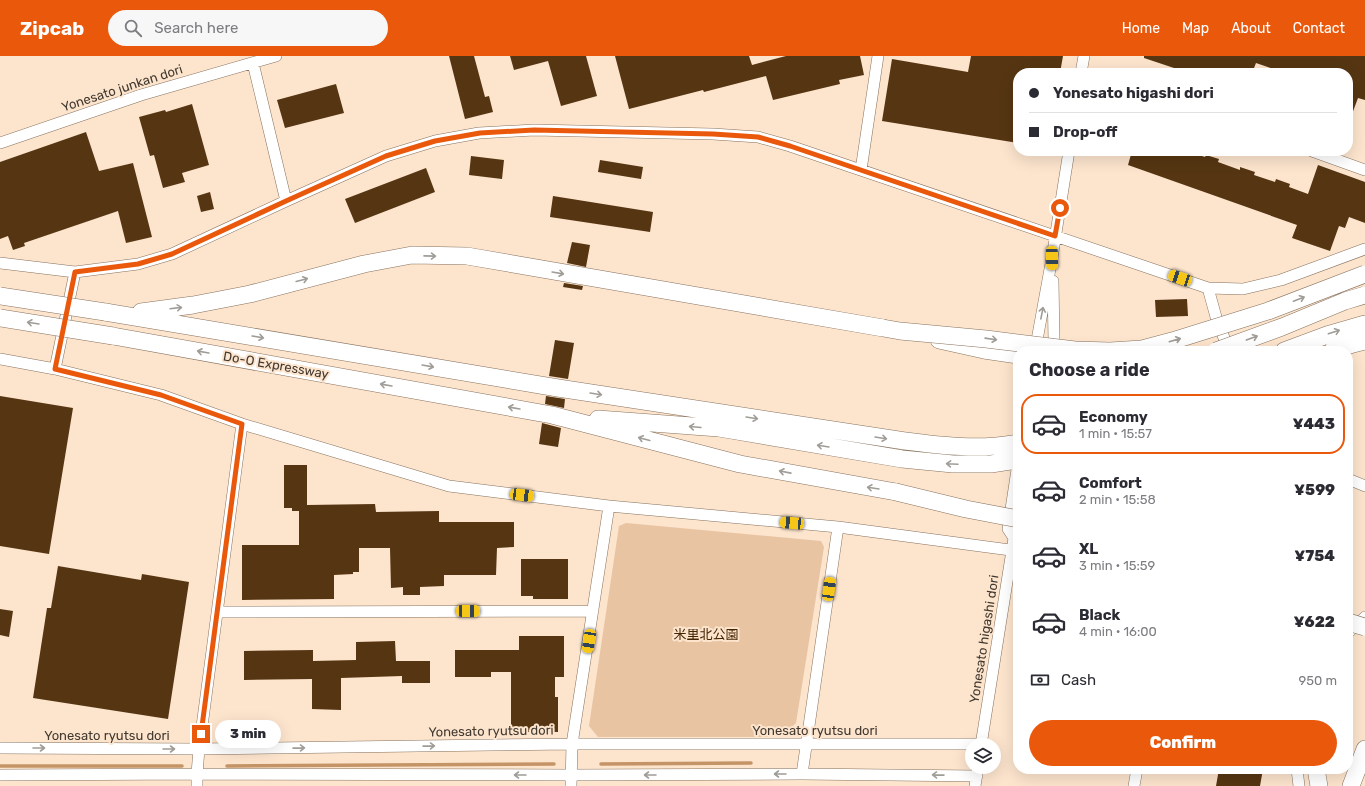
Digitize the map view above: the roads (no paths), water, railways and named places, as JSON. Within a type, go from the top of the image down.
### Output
[{"type":"highway","points":[[123,314],[193,306],[250,294],[364,264],[412,255],[467,256],[883,328],[984,350],[1013,354]]},
{"type":"highway","points":[[1151,346],[1172,341],[1268,311],[1365,274]]},
{"type":"highway","points":[[1230,346],[1282,327],[1345,301],[1365,295]]},
{"type":"highway","points":[[0,296],[123,314],[558,388],[950,447],[1013,461]]},
{"type":"highway","name":"Do-O Expressway","points":[[0,318],[113,336],[552,415]]},
{"type":"highway","points":[[1297,346],[1334,332],[1365,324]]},
{"type":"highway","points":[[900,332],[986,338],[1045,346]]},
{"type":"highway","points":[[1347,346],[1365,341]]},
{"type":"highway","points":[[552,415],[719,428],[902,459],[953,464],[990,456],[1013,445]]},
{"type":"highway","points":[[552,415],[740,464],[850,485],[1013,506]]},
{"type":"highway","points":[[896,492],[966,509],[1013,518]]},
{"type":"highway","points":[[1353,623],[1365,627]]},
{"type":"highway","points":[[1351,786],[1365,749]]},
{"type":"highway","points":[[1317,774],[1319,786]]},
{"type":"highway","points":[[1361,786],[1365,778]]},
{"type":"street","name":"Yonesato junkan dori","points":[[0,143],[141,95],[276,56]]},
{"type":"street","points":[[861,170],[878,56]]},
{"type":"street","points":[[1084,56],[1085,68]]},
{"type":"street","points":[[253,63],[286,201]]},
{"type":"street","points":[[0,262],[75,272],[138,264],[172,254],[386,156],[435,141],[480,133],[534,130],[713,134],[758,137],[790,146],[1208,288],[1243,288],[1281,280],[1365,249]]},
{"type":"street","points":[[1036,346],[1068,156]]},
{"type":"street","points":[[1326,156],[1365,170]]},
{"type":"street","points":[[1052,258],[1053,346]]},
{"type":"street","points":[[55,369],[75,272]]},
{"type":"street","points":[[1208,288],[1216,317],[1227,346]]},
{"type":"street","points":[[0,358],[55,369],[161,395],[242,424],[449,486],[609,506],[838,528],[1013,551]]},
{"type":"street","points":[[197,786],[199,749],[242,424]]},
{"type":"street","points":[[1353,481],[1365,486]]},
{"type":"street","name":"Yonesato higashi dori","points":[[1013,496],[1008,529],[1013,533]]},
{"type":"street","points":[[571,781],[572,744],[594,611],[609,506]]},
{"type":"street","points":[[802,774],[838,528]]},
{"type":"street","name":"Yonesato higashi dori","points":[[983,738],[1013,563]]},
{"type":"street","points":[[217,612],[594,611]]},
{"type":"street","points":[[1353,628],[1365,617]]},
{"type":"street","name":"Yonesato ryutsu dori","points":[[0,748],[199,749],[572,744],[965,744]]},
{"type":"street","points":[[0,775],[197,774],[571,781],[802,774],[976,776]]},
{"type":"street","points":[[1134,786],[1135,774]]},
{"type":"street","points":[[1298,774],[1299,786]]},
{"type":"waterway","points":[[601,764],[751,763]]},
{"type":"waterway","points":[[227,766],[554,764]]},
{"type":"waterway","points":[[0,766],[182,766]]},
{"type":"park label","name":"米里北公園","points":[[706,634]]}]
